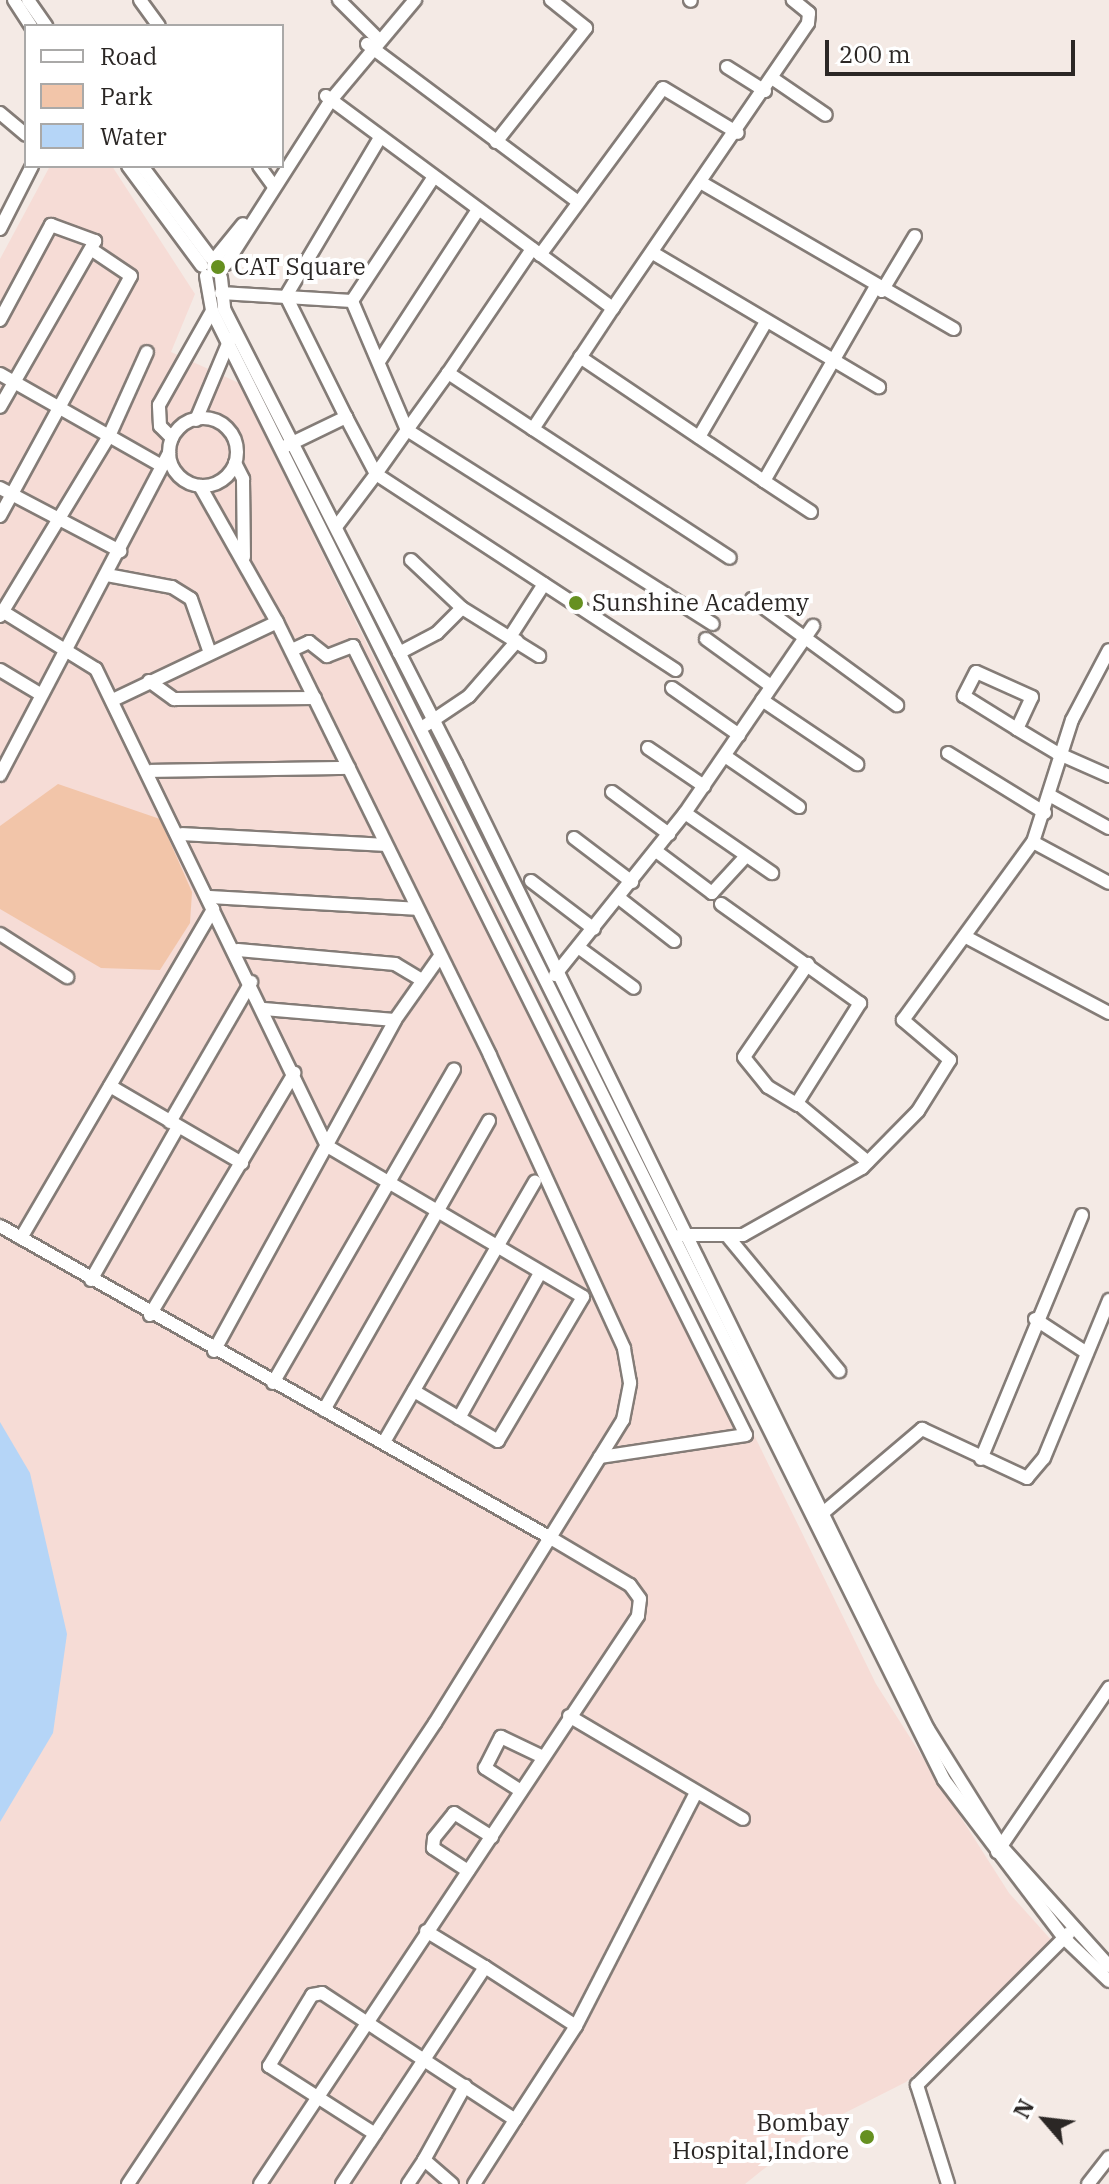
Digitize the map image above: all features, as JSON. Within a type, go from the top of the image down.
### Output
[{"type":"street","points":[[14,0],[30,24]]},
{"type":"street","points":[[28,0],[45,24]]},
{"type":"street","points":[[140,0],[158,24]]},
{"type":"street","points":[[339,0],[373,42],[496,142],[577,201]]},
{"type":"street","points":[[284,161],[328,98],[406,0]]},
{"type":"street","points":[[373,42],[415,0]]},
{"type":"street","points":[[496,142],[586,28],[551,0]]},
{"type":"street","points":[[533,429],[613,308],[738,133],[810,17],[793,0]]},
{"type":"street","points":[[727,67],[765,91]]},
{"type":"street","points":[[772,78],[826,115]]},
{"type":"street","points":[[336,527],[536,252],[663,88],[738,133]]},
{"type":"street","points":[[328,98],[477,211],[613,308]]},
{"type":"street","points":[[284,166],[328,98]]},
{"type":"street","points":[[0,113],[24,133]]},
{"type":"street","points":[[286,296],[380,138]]},
{"type":"street","points":[[0,229],[31,168]]},
{"type":"street","points":[[0,775],[40,694],[120,551],[169,453],[172,438],[196,420],[217,361],[232,338],[221,293],[221,278],[130,168]]},
{"type":"street","points":[[143,168],[168,214]]},
{"type":"street","points":[[260,168],[272,184]]},
{"type":"street","points":[[272,184],[280,168]]},
{"type":"street","points":[[172,438],[160,426],[159,405],[212,311],[212,264],[282,168]]},
{"type":"street","points":[[352,301],[433,178]]},
{"type":"street","points":[[702,183],[878,289],[954,329]]},
{"type":"street","points":[[380,360],[477,211]]},
{"type":"street","points":[[0,320],[51,225],[95,241],[0,407]]},
{"type":"street","points":[[764,481],[831,362],[915,236]]},
{"type":"street","points":[[0,516],[62,409],[131,276],[91,249]]},
{"type":"street","points":[[653,253],[831,362],[879,387]]},
{"type":"street","points":[[221,293],[352,301]]},
{"type":"street","points":[[286,296],[376,474],[676,670]]},
{"type":"street","points":[[352,301],[380,360],[407,430],[713,624]]},
{"type":"street","points":[[212,311],[232,338],[288,445],[553,976],[816,1519],[953,1777],[998,1850],[1109,1981]]},
{"type":"street","points":[[699,437],[766,322]]},
{"type":"street","points":[[196,344],[217,361]]},
{"type":"street","points":[[147,352],[109,436],[1,613],[68,647],[96,669],[115,699],[182,834],[211,903],[238,950],[327,1146],[386,1185],[583,1297],[498,1441],[414,1391]]},
{"type":"street","points":[[580,357],[811,512]]},
{"type":"street","points":[[448,373],[730,558]]},
{"type":"street","points":[[0,374],[109,436],[160,472],[200,486],[244,557],[386,845],[624,1348],[630,1383],[623,1420],[435,1723],[128,2184]]},
{"type":"street","points":[[288,445],[346,417]]},
{"type":"street","points":[[196,420],[224,426],[235,443],[235,463],[243,479],[244,557]]},
{"type":"street","points":[[288,445],[336,527],[399,653],[428,724]]},
{"type":"street","points":[[169,453],[180,477]]},
{"type":"street","points":[[200,486],[222,481],[235,463]]},
{"type":"street","points":[[0,488],[120,551]]},
{"type":"street","points":[[411,560],[462,608],[539,656]]},
{"type":"street","points":[[107,575],[172,587],[191,599],[210,653]]},
{"type":"street","points":[[428,724],[469,696],[513,639],[544,584]]},
{"type":"street","points":[[752,599],[803,640],[897,705]]},
{"type":"street","points":[[399,653],[437,633],[462,608]]},
{"type":"street","points":[[115,699],[277,622]]},
{"type":"street","points":[[553,976],[685,813],[813,626]]},
{"type":"street","points":[[706,639],[771,686]]},
{"type":"street","points":[[292,650],[309,642],[327,656],[353,646],[746,1435],[600,1457]]},
{"type":"street","points":[[680,1236],[729,1238],[868,1162],[918,1111],[950,1060],[903,1020],[1033,842],[1051,796],[1076,709],[1109,650]]},
{"type":"street","points":[[0,670],[40,694]]},
{"type":"street","points":[[1017,729],[1032,697],[976,672],[964,696],[1017,729],[1063,755],[1109,776]]},
{"type":"street","points":[[149,681],[174,699],[315,698]]},
{"type":"street","points":[[672,688],[739,735]]},
{"type":"street","points":[[762,700],[857,764]]},
{"type":"street","points":[[648,748],[704,786]]},
{"type":"street","points":[[948,753],[1045,813]]},
{"type":"street","points":[[725,756],[799,807]]},
{"type":"street","points":[[151,771],[349,768]]},
{"type":"street","points":[[612,792],[669,834]]},
{"type":"street","points":[[1051,796],[1109,828]]},
{"type":"street","points":[[685,813],[772,873]]},
{"type":"street","points":[[182,834],[386,845]]},
{"type":"street","points":[[574,838],[632,882]]},
{"type":"street","points":[[1033,842],[1109,883]]},
{"type":"street","points":[[656,851],[712,893],[746,856]]},
{"type":"street","points":[[531,881],[594,929]]},
{"type":"street","points":[[619,898],[674,941]]},
{"type":"street","points":[[211,903],[416,909]]},
{"type":"street","points":[[21,1238],[110,1086],[211,903]]},
{"type":"street","points":[[721,904],[808,964],[861,1011],[798,1105]]},
{"type":"street","points":[[0,934],[67,977]]},
{"type":"street","points":[[966,937],[1109,1013]]},
{"type":"street","points":[[578,947],[634,988]]},
{"type":"street","points":[[238,950],[395,964],[420,979]]},
{"type":"street","points":[[214,1351],[395,1020],[420,979],[438,959]]},
{"type":"street","points":[[808,964],[744,1057],[768,1087],[798,1105],[868,1162]]},
{"type":"street","points":[[91,1280],[251,982]]},
{"type":"street","points":[[264,1009],[395,1020]]},
{"type":"street","points":[[273,1383],[454,1070]]},
{"type":"street","points":[[150,1315],[294,1073]]},
{"type":"street","points":[[110,1086],[242,1163]]},
{"type":"street","points":[[324,1410],[489,1121]]},
{"type":"street","points":[[384,1442],[535,1182]]},
{"type":"street","points":[[981,1459],[1035,1319],[1082,1215]]},
{"type":"street","points":[[0,1226],[150,1315],[384,1442],[549,1537],[630,1585],[640,1599],[638,1616],[260,2184]]},
{"type":"street","points":[[729,1238],[839,1371]]},
{"type":"street","points":[[459,1418],[540,1273]]},
{"type":"street","points":[[816,1519],[915,1431],[1019,1478],[1037,1470],[1109,1300]]},
{"type":"street","points":[[1035,1319],[1087,1353]]},
{"type":"street","points":[[998,1850],[1109,1688]]},
{"type":"street","points":[[569,1716],[743,1819]]},
{"type":"street","points":[[521,1791],[485,1768],[501,1737],[543,1757]]},
{"type":"street","points":[[474,2184],[576,2026],[696,1793]]},
{"type":"street","points":[[468,1871],[433,1848],[434,1838],[454,1813],[492,1837]]},
{"type":"street","points":[[426,1931],[576,2026]]},
{"type":"street","points":[[1068,1934],[1109,1966]]},
{"type":"street","points":[[948,2184],[917,2085],[1068,1934]]},
{"type":"street","points":[[342,2184],[485,1967]]},
{"type":"street","points":[[375,2134],[269,2066],[312,1995],[322,1993],[515,2120]]},
{"type":"street","points":[[408,2184],[465,2086]]},
{"type":"street","points":[[1088,2184],[1109,2157]]},
{"type":"street","points":[[424,2160],[452,2184]]},
{"type":"shaded area","points":[[49,168],[113,168],[195,294],[171,352],[239,383],[876,1684],[1009,1893],[1053,1942],[906,2082],[815,2128],[745,2184],[0,2184],[0,259]]},
{"type":"green space","points":[[58,784],[160,819],[192,892],[190,923],[160,970],[101,968],[0,909],[0,826]]},
{"type":"water","points":[[0,1422],[30,1473],[67,1634],[53,1733],[0,1822]]},
{"type":"place","name":"CAT Square","points":[[218,267]]},
{"type":"place","name":"Sunshine Academy","points":[[576,603]]},
{"type":"place","name":"Bombay Hospital,Indore","points":[[867,2137]]}]
